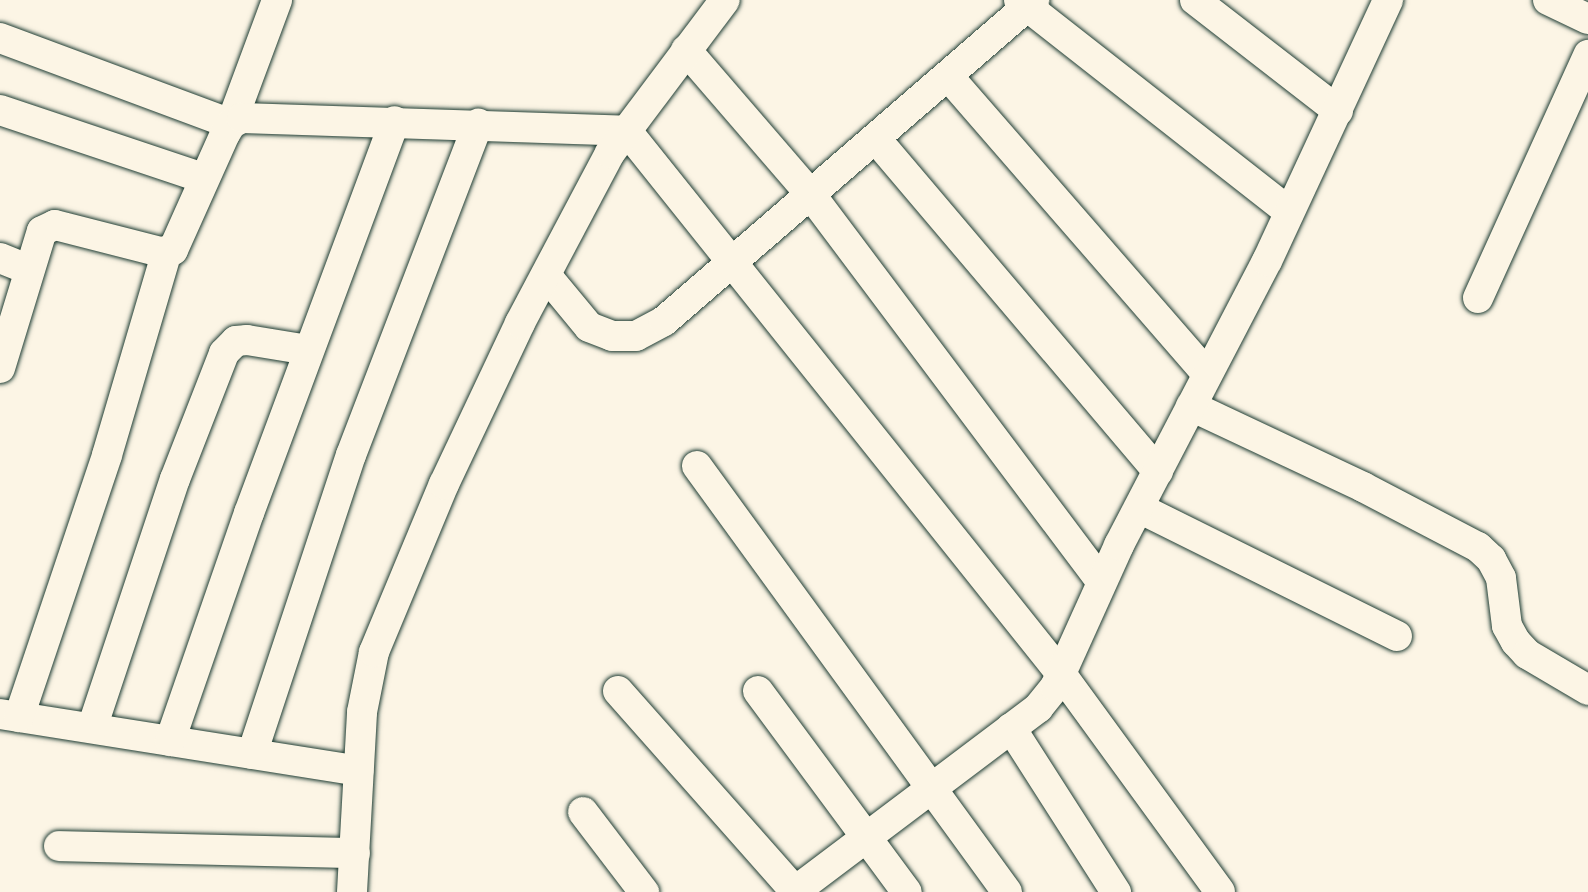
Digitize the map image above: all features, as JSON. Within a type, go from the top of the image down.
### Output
[{"type":"street","points":[[277,0],[231,124],[203,178],[177,245],[167,251],[107,455],[9,715],[359,771]]},
{"type":"street","points":[[352,892],[362,712],[374,652],[444,484],[546,275],[610,153],[725,0]]},
{"type":"street","points":[[1195,0],[1338,111]]},
{"type":"street","points":[[618,691],[795,892],[1046,700],[1062,675],[1102,582],[1289,212],[1388,0]]},
{"type":"street","points":[[1548,0],[1588,19]]},
{"type":"street","points":[[546,275],[589,327],[612,336],[636,336],[664,321],[948,76],[1027,2],[1289,212]]},
{"type":"street","points":[[0,38],[231,124],[242,118],[264,117],[627,131],[731,264],[1062,675],[1220,892]]},
{"type":"street","points":[[686,50],[811,195],[1102,582]]},
{"type":"street","points":[[1478,298],[1588,55]]},
{"type":"street","points":[[948,76],[1208,374]]},
{"type":"street","points":[[0,110],[203,178]]},
{"type":"street","points":[[171,741],[308,350],[395,121]]},
{"type":"street","points":[[252,754],[351,454],[478,124]]},
{"type":"street","points":[[876,139],[1158,472]]},
{"type":"street","points":[[2,357],[42,231],[55,225],[167,251]]},
{"type":"street","points":[[0,258],[29,270]]},
{"type":"street","points":[[92,728],[168,500],[224,353],[236,341],[247,340],[308,350]]},
{"type":"street","points":[[1191,406],[1363,487],[1478,547],[1491,559],[1501,578],[1507,626],[1516,642],[1527,654],[1588,690]]},
{"type":"street","points":[[697,466],[1007,892]]},
{"type":"street","points":[[1139,508],[1397,636]]},
{"type":"street","points":[[758,691],[907,892]]},
{"type":"street","points":[[1011,728],[1116,892]]},
{"type":"street","points":[[583,812],[644,892]]},
{"type":"street","points":[[59,846],[355,853]]}]
